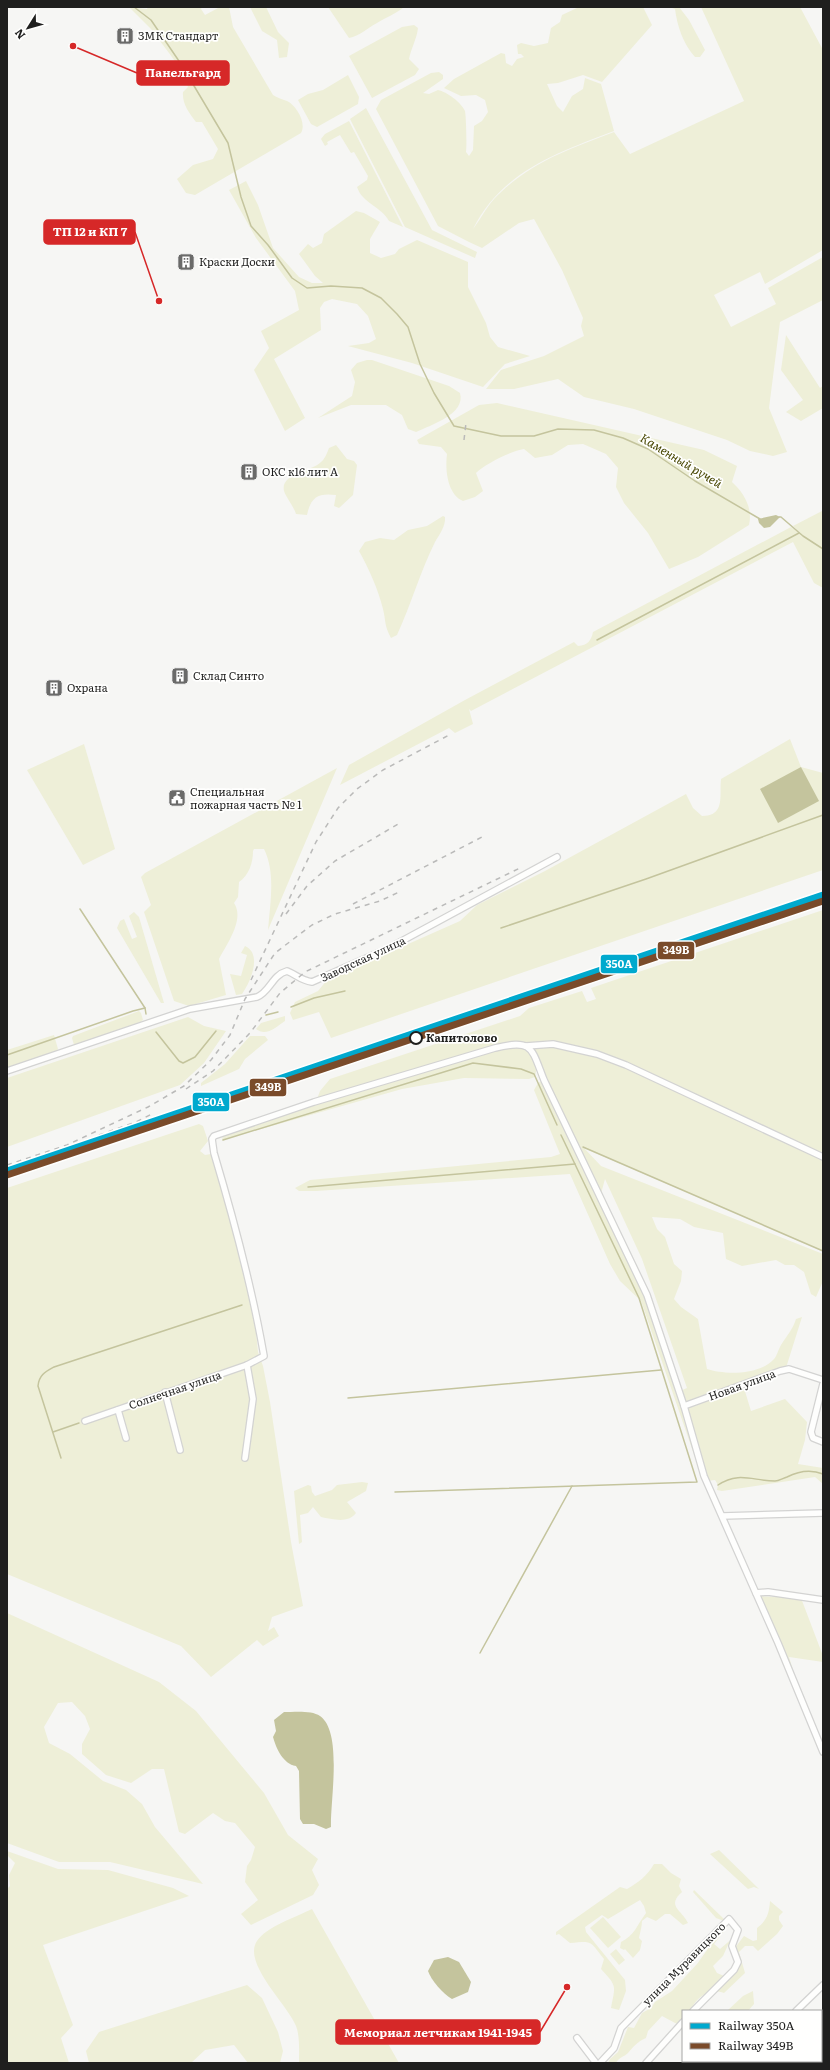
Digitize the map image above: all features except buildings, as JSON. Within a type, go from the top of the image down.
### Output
[{"type":"street","name":"Заводская улица","points":[[7,1071],[190,1010],[257,997],[265,991],[272,981],[281,973],[287,971],[302,980],[312,982],[388,949],[557,857]]},
{"type":"street","name":"Солнечная улица","points":[[84,1421],[247,1365],[264,1356],[255,1303],[242,1249],[214,1153],[212,1137],[314,1102],[495,1048],[517,1044],[526,1046]]},
{"type":"street","points":[[526,1046],[553,1044],[597,1054],[626,1065],[823,1157]]},
{"type":"street","points":[[526,1046],[534,1055],[544,1080],[647,1295],[684,1406],[704,1476],[723,1516],[823,1752]]},
{"type":"street","points":[[245,1458],[253,1399],[247,1365]]},
{"type":"street","name":"Новая улица","points":[[684,1406],[789,1369],[823,1380]]},
{"type":"street","points":[[823,1384],[811,1432],[813,1438],[823,1442]]},
{"type":"street","points":[[165,1392],[180,1450]]},
{"type":"street","points":[[118,1410],[126,1438]]},
{"type":"street","points":[[723,1516],[823,1513]]},
{"type":"street","points":[[756,1593],[768,1592],[823,1600]]},
{"type":"street","name":"улица Муравицкого","points":[[600,2063],[614,2048],[620,2028],[729,1919],[738,1930],[732,1946],[738,1962],[734,1970],[694,2010]]},
{"type":"street","points":[[797,2010],[823,1985]]},
{"type":"street","points":[[646,2063],[682,2023]]},
{"type":"street","points":[[578,2038],[596,2063]]},
{"type":"shaded area","points":[[129,7],[147,9],[148,7],[202,7],[201,9],[205,15],[220,7],[229,7],[233,27],[273,95],[290,103],[300,115],[303,124],[301,133],[195,195],[186,193],[177,179],[193,165],[213,159],[218,149],[202,122],[196,122],[186,108],[183,92],[188,87],[182,71],[151,29]]},
{"type":"shaded area","points":[[250,7],[266,7],[278,32],[289,43],[287,57],[279,58],[277,40],[262,31]]},
{"type":"shaded area","points":[[328,7],[404,7],[360,34],[349,38]]},
{"type":"shaded area","points":[[579,7],[643,7],[652,25],[602,82],[583,75],[558,83],[547,84],[557,106],[563,112],[572,96],[583,89],[585,78],[601,84],[614,131],[552,156],[533,166],[515,178],[499,192],[485,209],[473,229],[494,199],[507,186],[535,166],[550,158],[614,132],[630,154],[744,101],[701,7],[800,7],[823,50],[823,250],[765,284],[760,272],[714,295],[731,327],[776,304],[768,288],[823,257],[823,300],[780,322],[769,408],[787,452],[773,456],[750,451],[727,440],[634,409],[584,397],[558,379],[514,389],[486,389],[501,370],[544,356],[584,336],[581,326],[583,318],[562,270],[534,219],[519,223],[482,248],[438,226],[376,109],[381,100],[431,73],[439,72],[443,75],[443,79],[423,93],[429,94],[438,90],[442,91],[453,98],[463,108],[466,118],[466,152],[469,156],[473,150],[474,126],[482,121],[488,112],[485,100],[476,95],[461,96],[444,88],[454,79],[501,53],[505,54],[506,63],[512,66],[517,59],[524,57],[521,54],[518,54],[517,45],[521,43],[534,46],[548,43],[551,28],[560,22],[562,15]]},
{"type":"shaded area","points":[[669,7],[679,7],[689,20],[705,50],[700,57],[695,57],[687,46],[679,28],[675,9]]},
{"type":"shaded area","points":[[414,25],[418,28],[409,59],[419,69],[415,75],[372,98],[349,56],[402,27]]},
{"type":"shaded area","points":[[348,75],[359,97],[358,104],[317,127],[311,124],[298,100],[308,94],[323,90]]},
{"type":"shaded area","points":[[366,108],[432,230],[477,252],[475,258],[405,227],[350,119]]},
{"type":"shaded area","points":[[349,121],[403,227],[389,221],[382,212],[363,197],[357,187],[367,180],[368,176],[354,152],[351,153],[340,135],[327,142],[328,144],[325,146],[321,139],[325,134]]},
{"type":"shaded area","points":[[246,181],[258,205],[273,248],[299,277],[312,283],[323,283],[315,276],[299,254],[308,244],[313,248],[322,243],[324,234],[356,211],[364,213],[380,222],[370,239],[370,253],[381,258],[395,254],[399,249],[417,240],[468,262],[468,287],[486,323],[490,337],[498,347],[530,356],[505,364],[483,387],[412,363],[348,346],[369,343],[376,339],[368,316],[357,304],[332,299],[324,302],[320,308],[321,330],[274,359],[305,418],[285,431],[254,370],[269,348],[261,331],[299,310],[295,291],[256,238],[229,190]]},
{"type":"shaded area","points":[[786,335],[820,388],[823,386],[823,408],[801,421],[786,412],[803,400],[781,370]]},
{"type":"shaded area","points":[[372,360],[449,386],[460,393],[458,407],[446,418],[416,432],[408,429],[402,415],[386,405],[351,405],[318,418],[352,396],[355,382],[351,370],[357,363]]},
{"type":"shaded area","points":[[497,403],[704,450],[737,466],[732,482],[744,496],[749,507],[749,525],[698,557],[669,569],[648,533],[624,503],[616,487],[618,468],[606,454],[583,444],[568,445],[552,455],[535,458],[524,449],[498,458],[476,473],[483,491],[475,497],[463,501],[453,493],[450,487],[446,467],[447,454],[441,447],[419,444],[417,440],[479,405]]},
{"type":"shaded area","points":[[336,445],[347,459],[354,461],[357,465],[353,495],[339,508],[334,506],[336,495],[320,495],[313,500],[307,515],[296,514],[286,496],[284,485],[292,476],[321,462],[325,458],[329,448]]},
{"type":"shaded area","points":[[822,511],[823,549],[803,536],[793,526]]},
{"type":"shaded area","points":[[776,515],[780,517],[770,527],[764,528],[759,523],[758,519]]},
{"type":"shaded area","points":[[443,516],[445,517],[445,520],[443,527],[430,553],[407,612],[397,635],[391,638],[386,626],[383,609],[376,587],[359,551],[365,542],[380,538],[394,540],[408,530],[427,526]]},
{"type":"shaded area","points":[[791,527],[823,550],[823,588],[814,583],[793,542],[471,711],[469,709],[473,724],[455,733],[449,728],[340,785],[349,765],[465,700],[574,642],[578,646],[587,644],[593,632]]},
{"type":"shaded area","points":[[790,739],[801,767],[823,773],[823,870],[331,1038],[319,1012],[293,1020],[290,1013],[295,1002],[318,991],[327,980],[460,921],[477,905],[545,871],[686,794],[693,808],[702,816],[710,815],[718,809],[720,804],[721,779]]},
{"type":"shaded area","points":[[84,744],[115,849],[83,865],[27,770]]},
{"type":"shaded area","points":[[801,767],[819,801],[778,823],[760,789]]},
{"type":"shaded area","points":[[337,768],[268,930],[271,899],[270,868],[264,849],[254,849],[253,851],[250,868],[239,882],[238,897],[234,903],[237,909],[237,916],[234,931],[219,959],[226,995],[189,1006],[174,1001],[144,912],[151,905],[141,877],[145,873]]},
{"type":"shaded area","points":[[823,910],[823,1251],[584,1148],[601,1166],[823,1254],[823,1281],[816,1297],[811,1294],[804,1272],[794,1265],[785,1265],[776,1260],[742,1266],[726,1259],[723,1233],[694,1227],[680,1219],[652,1217],[657,1229],[665,1237],[674,1264],[682,1271],[681,1281],[674,1299],[681,1307],[698,1319],[707,1369],[732,1373],[751,1371],[768,1364],[775,1358],[796,1319],[802,1317],[785,1371],[744,1388],[751,1411],[785,1399],[807,1422],[805,1440],[798,1464],[823,1468],[823,1484],[815,1477],[722,1491],[717,1490],[718,1485],[715,1480],[707,1481],[704,1476],[707,1474],[680,1391],[687,1388],[642,1259],[605,1179],[599,1201],[645,1297],[700,1465],[699,1469],[641,1301],[620,1281],[610,1264],[570,1174],[316,1191],[299,1191],[295,1188],[310,1180],[551,1157],[560,1154],[534,1090],[538,1083],[544,1080],[548,1082],[538,1060],[535,1077],[529,1079],[464,1078],[402,1089],[222,1140],[223,1136],[317,1099],[320,1091],[330,1079],[520,1016],[529,1008],[582,991],[587,1002],[596,999],[591,988]]},
{"type":"shaded area","points":[[134,912],[139,917],[164,1003],[161,1003],[117,928],[120,921],[124,919],[132,939],[137,937],[129,916]]},
{"type":"shaded area","points":[[245,946],[253,955],[253,969],[242,994],[236,995],[230,974],[241,976],[247,955],[241,953]]},
{"type":"shaded area","points":[[139,1011],[143,1020],[138,1024],[76,1046],[74,1045],[72,1038],[73,1036]]},
{"type":"shaded area","points":[[285,1016],[285,1021],[267,1032],[256,1029],[261,1023]]},
{"type":"shaded area","points":[[188,1017],[204,1026],[226,1031],[204,1063],[180,1085],[7,1147],[7,1078]]},
{"type":"shaded area","points":[[54,1035],[58,1049],[55,1053],[7,1069],[7,1050]]},
{"type":"shaded area","points":[[250,1036],[265,1036],[268,1040],[245,1059],[239,1069],[201,1086],[201,1083],[225,1064]]},
{"type":"shaded area","points":[[199,1124],[203,1126],[208,1141],[200,1151],[205,1155],[211,1154],[225,1200],[255,1322],[258,1352],[263,1366],[270,1402],[291,1542],[303,1606],[272,1617],[268,1631],[274,1627],[279,1636],[263,1646],[257,1640],[211,1677],[181,1646],[7,1574],[7,1188]]},
{"type":"shaded area","points":[[362,1482],[368,1483],[366,1491],[347,1502],[356,1513],[349,1519],[335,1520],[321,1517],[313,1507],[308,1513],[300,1515],[302,1542],[299,1544],[294,1491],[308,1485],[311,1486],[312,1492],[315,1496],[332,1490],[337,1485]]},
{"type":"shaded area","points":[[717,1508],[759,1596],[801,1598],[823,1656],[823,1662],[789,1657],[804,1705],[802,1709]]},
{"type":"shaded area","points":[[7,1613],[159,1682],[196,1711],[264,1793],[288,1835],[318,1859],[312,1870],[319,1885],[313,1895],[251,1925],[241,1914],[258,1900],[245,1882],[247,1866],[251,1860],[255,1847],[235,1823],[225,1821],[213,1813],[185,1834],[179,1832],[164,1769],[152,1769],[131,1783],[106,1775],[82,1754],[82,1744],[90,1729],[85,1716],[72,1702],[58,1703],[44,1727],[49,1743],[70,1754],[103,1781],[126,1790],[142,1804],[155,1827],[203,1884],[110,1862],[59,1862],[7,1843]]},
{"type":"shaded area","points":[[284,1712],[317,1714],[327,1724],[331,1736],[334,1768],[331,1827],[326,1829],[314,1824],[303,1824],[300,1819],[299,1771],[296,1766],[291,1765],[284,1759],[276,1746],[273,1737],[276,1731],[274,1720]]},
{"type":"shaded area","points":[[719,1850],[759,1889],[754,1887],[748,1889],[710,1854]]},
{"type":"shaded area","points":[[7,1851],[58,1869],[108,1870],[173,1888],[189,1896],[43,1945],[73,2025],[61,2038],[69,2063],[7,2063],[7,1889],[10,1886],[9,1875],[15,1863],[7,1855]]},
{"type":"shaded area","points":[[654,1864],[662,1864],[671,1873],[681,1879],[679,1886],[682,1892],[677,1897],[675,1905],[688,1923],[683,1925],[670,1914],[665,1914],[656,1921],[647,1917],[642,1921],[639,1938],[642,1941],[640,1950],[633,1958],[625,1949],[620,1948],[621,1942],[633,1933],[646,1913],[640,1900],[608,1919],[602,1915],[585,1927],[586,1932],[625,1980],[626,1991],[619,2010],[611,2008],[614,1995],[613,1983],[601,1969],[604,1959],[596,1948],[587,1942],[570,1943],[559,1934],[556,1935],[556,1932],[620,1887],[627,1889],[635,1884],[646,1875]]},
{"type":"shaded area","points":[[694,1890],[724,1919],[724,1921],[716,1918],[693,1892]]},
{"type":"shaded area","points":[[770,1901],[783,1912],[779,1916],[779,1920],[783,1926],[777,1934],[758,1951],[753,1946],[745,1946],[739,1952],[745,1973],[724,1993],[713,1992],[704,1995],[696,2002],[691,2010],[682,2010],[682,2020],[677,2024],[662,2016],[648,2031],[646,2038],[634,2046],[616,2063],[608,2063],[610,2059],[618,2052],[628,2027],[634,2028],[642,2013],[651,2008],[655,2002],[672,1991],[697,1964],[715,1939],[725,1930],[714,1944],[720,1949],[734,1937],[723,1956],[713,1966],[717,1973],[724,1976],[736,1965],[734,1949],[744,1936],[753,1941],[757,1940],[757,1928],[767,1916]]},
{"type":"shaded area","points":[[312,1909],[399,2063],[299,2063],[299,2039],[296,2026],[261,1972],[256,1961],[254,1950],[257,1941],[267,1931]]},
{"type":"shaded area","points":[[603,1917],[621,1937],[608,1948],[590,1928]]},
{"type":"shaded area","points":[[616,1949],[625,1960],[619,1965],[610,1954]]},
{"type":"shaded area","points":[[448,1957],[459,1962],[471,1982],[468,1992],[452,1999],[438,1986],[428,1971],[434,1960]]},
{"type":"shaded area","points":[[247,1985],[262,1998],[278,2032],[283,2051],[280,2063],[248,2063],[234,2045],[205,2050],[191,2063],[89,2063],[86,2051],[99,2032]]},
{"type":"shaded area","points":[[753,1991],[754,2004],[749,2010],[728,2010],[743,1996]]},
{"type":"waterway","name":"Каменный ручей","points":[[134,7],[151,20],[181,64],[228,143],[241,197],[251,226],[268,245],[292,278],[307,288],[331,286],[362,288],[381,298],[408,327],[420,364],[434,393],[454,426],[501,436],[534,436],[558,429],[594,430],[623,438],[648,449],[695,481],[760,519]]},
{"type":"waterway","name":"Каменный ручей","points":[[779,517],[781,517],[803,536],[823,549]]},
{"type":"waterway","points":[[597,640],[799,533]]},
{"type":"waterway","points":[[501,928],[646,879],[823,815]]},
{"type":"waterway","points":[[80,909],[145,1008]]},
{"type":"waterway","points":[[291,1007],[314,998],[345,991]]},
{"type":"waterway","points":[[7,1055],[133,1011],[145,1008],[146,1014]]},
{"type":"waterway","points":[[266,1015],[278,1012]]},
{"type":"waterway","points":[[156,1032],[179,1061],[183,1063],[195,1057],[216,1031]]},
{"type":"waterway","points":[[223,1140],[473,1063],[521,1069],[534,1074],[557,1125]]},
{"type":"waterway","points":[[395,1492],[697,1482],[639,1298],[561,1135]]},
{"type":"waterway","points":[[583,1147],[823,1251]]},
{"type":"waterway","points":[[308,1187],[575,1164]]},
{"type":"waterway","points":[[61,1458],[38,1386],[41,1376],[45,1372],[54,1367],[242,1305]]},
{"type":"waterway","points":[[348,1398],[661,1370]]},
{"type":"waterway","points":[[53,1432],[79,1423]]},
{"type":"waterway","points":[[718,1485],[733,1478],[775,1481],[805,1471],[823,1474]]},
{"type":"waterway","points":[[480,1653],[572,1486]]},
{"type":"railway","points":[[464,440],[466,423]]},
{"type":"railway","points":[[251,980],[316,842],[338,808],[357,789],[383,770],[451,734]]},
{"type":"railway","points":[[286,914],[307,886],[335,861],[400,823]]},
{"type":"railway","points":[[353,904],[482,837]]},
{"type":"railway","points":[[186,1089],[213,1071],[250,1033],[280,993],[305,972],[520,868]]},
{"type":"railway","points":[[7,1165],[67,1145],[148,1107],[184,1086],[211,1060],[230,1035],[245,999],[275,953],[312,925],[335,914],[380,901],[399,892]]},
{"type":"railway","points":[[99,1135],[136,1122],[154,1113]]},
{"type":"rail line","name":"350А","points":[[7,1171],[823,895]]},
{"type":"rail line","name":"349В","points":[[7,1175],[823,901]]},
{"type":"place","name":"ЗМК Стандарт","points":[[125,36]]},
{"type":"place","name":"Панельгард","points":[[73,46]]},
{"type":"place","name":"Краски Доски","points":[[186,262]]},
{"type":"place","name":"ТП 12 и КП 7","points":[[159,301]]},
{"type":"place","name":"ОКС к16 лит А","points":[[249,472]]},
{"type":"place","name":"Склад Синто","points":[[180,676]]},
{"type":"place","name":"Охрана","points":[[54,688]]},
{"type":"place","name":"Специальная пожарная часть № 1","points":[[177,798]]},
{"type":"place","name":"Капитолово","points":[[416,1038]]},
{"type":"place","name":"Мемориал летчикам 1941-1945","points":[[567,1987]]}]
